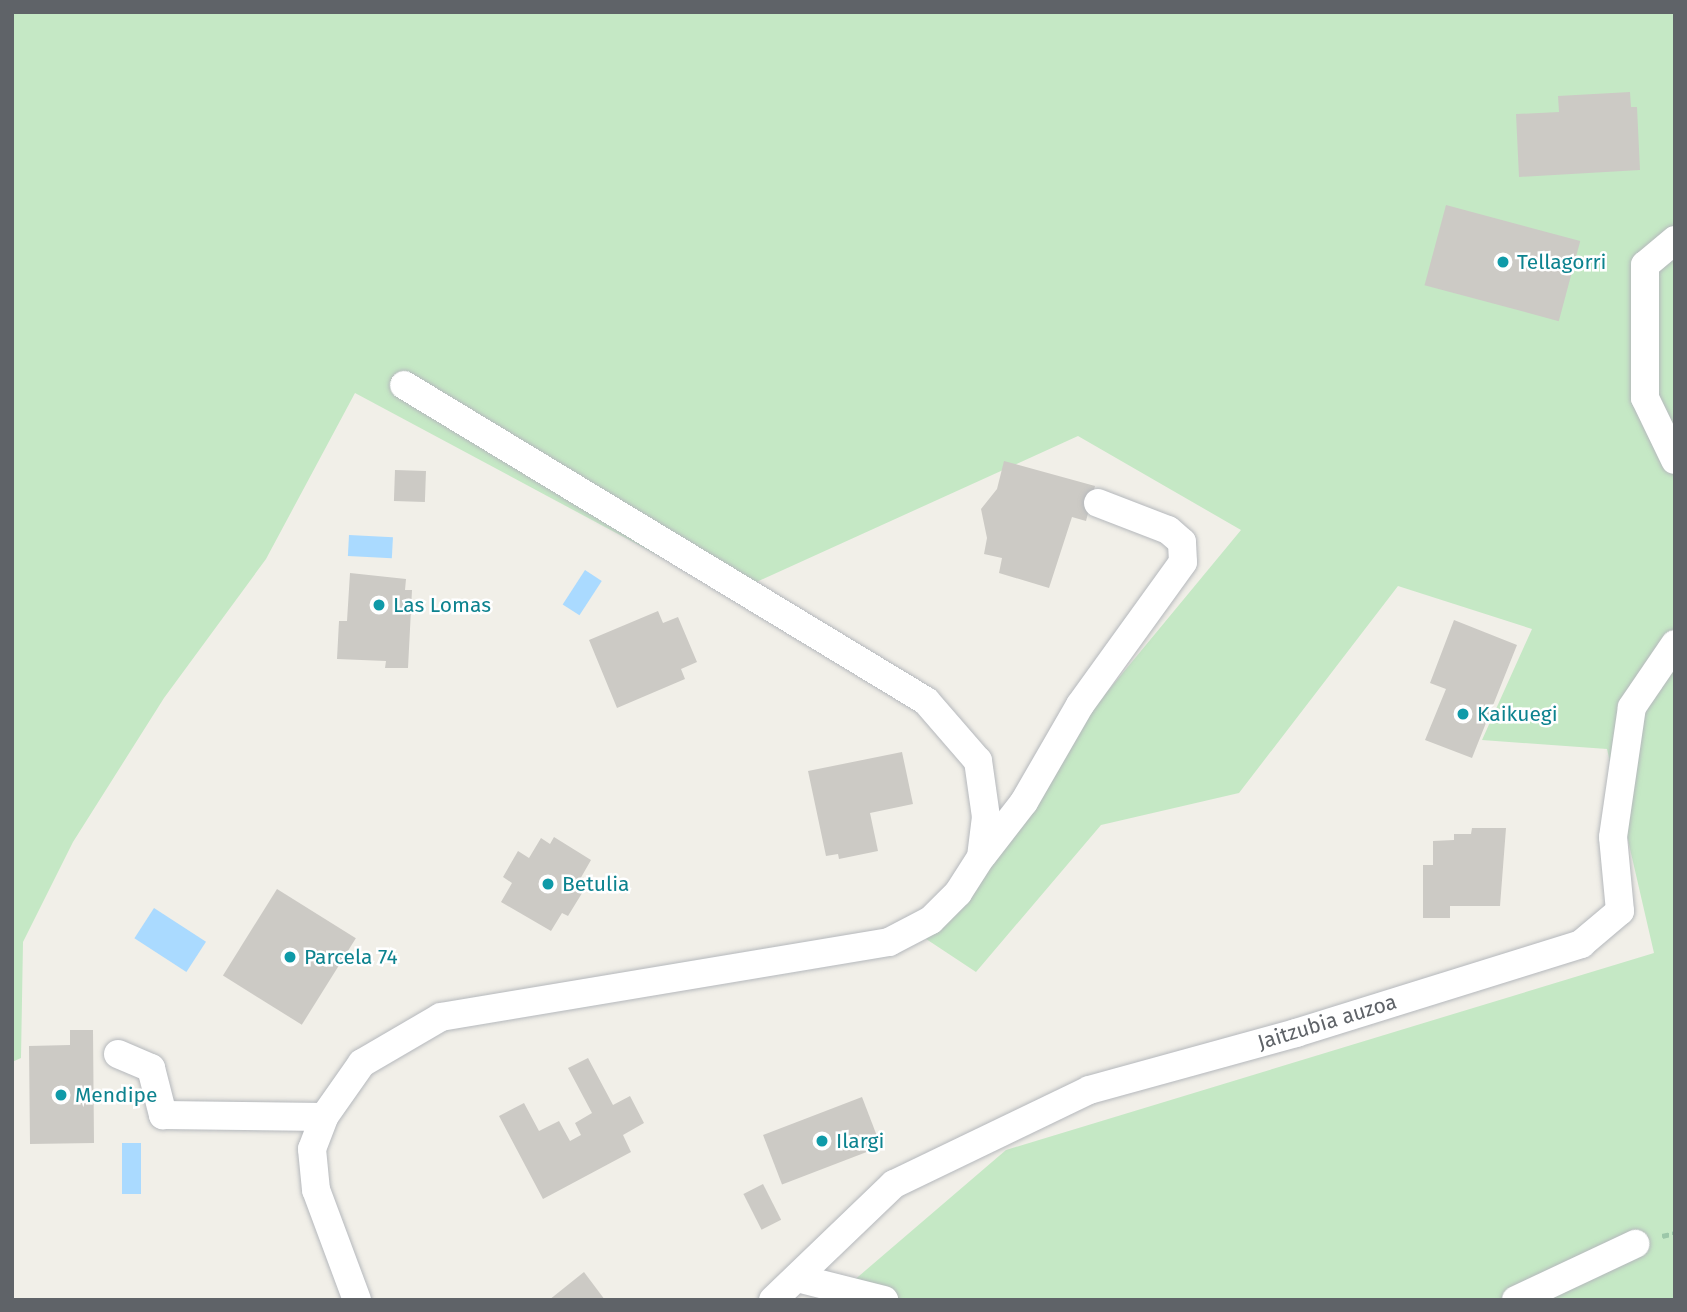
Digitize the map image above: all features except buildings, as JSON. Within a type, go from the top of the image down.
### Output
[{"type":"street","points":[[1675,240],[1645,265],[1645,398],[1675,460]]},
{"type":"street","points":[[404,385],[926,701],[978,761],[986,817],[981,857]]},
{"type":"street","points":[[357,1300],[316,1190],[312,1149],[324,1117],[362,1063],[441,1017],[889,942],[931,920],[958,893],[981,857],[1024,802],[1080,705],[1183,562],[1182,542],[1168,530],[1098,503]]},
{"type":"street","name":"Jaitzubia auzoa","points":[[773,1300],[894,1184],[1089,1090],[1296,1033],[1581,944],[1620,911],[1613,837],[1632,707],[1675,644]]},
{"type":"street","points":[[118,1054],[151,1068],[163,1115],[324,1117]]},
{"type":"street","points":[[1516,1300],[1634,1244]]},
{"type":"street","points":[[797,1278],[884,1300]]},
{"type":"green space","points":[[12,12],[1675,12],[1675,1300],[831,1300],[1006,1150],[1654,953],[1607,749],[1482,740],[1532,629],[1398,586],[1239,793],[1101,825],[976,972],[911,929],[1241,530],[1078,436],[730,594],[355,393],[266,559],[164,698],[73,842],[23,942],[21,1058],[12,1062]]},
{"type":"water","points":[[349,535],[393,537],[392,558],[348,556]]},
{"type":"water","points":[[585,570],[602,581],[579,615],[563,604]]},
{"type":"water","points":[[154,908],[206,942],[186,972],[134,938]]},
{"type":"water","points":[[122,1143],[141,1143],[141,1194],[122,1194]]},
{"type":"place","name":"Tellagorri","points":[[1503,262]]},
{"type":"place","name":"Las Lomas","points":[[379,605]]},
{"type":"place","name":"Kaikuegi","points":[[1463,714]]},
{"type":"place","name":"Betulia","points":[[548,884]]},
{"type":"place","name":"Parcela 74","points":[[290,957]]},
{"type":"place","name":"Mendipe","points":[[61,1095]]},
{"type":"place","name":"Ilargi","points":[[822,1141]]}]
